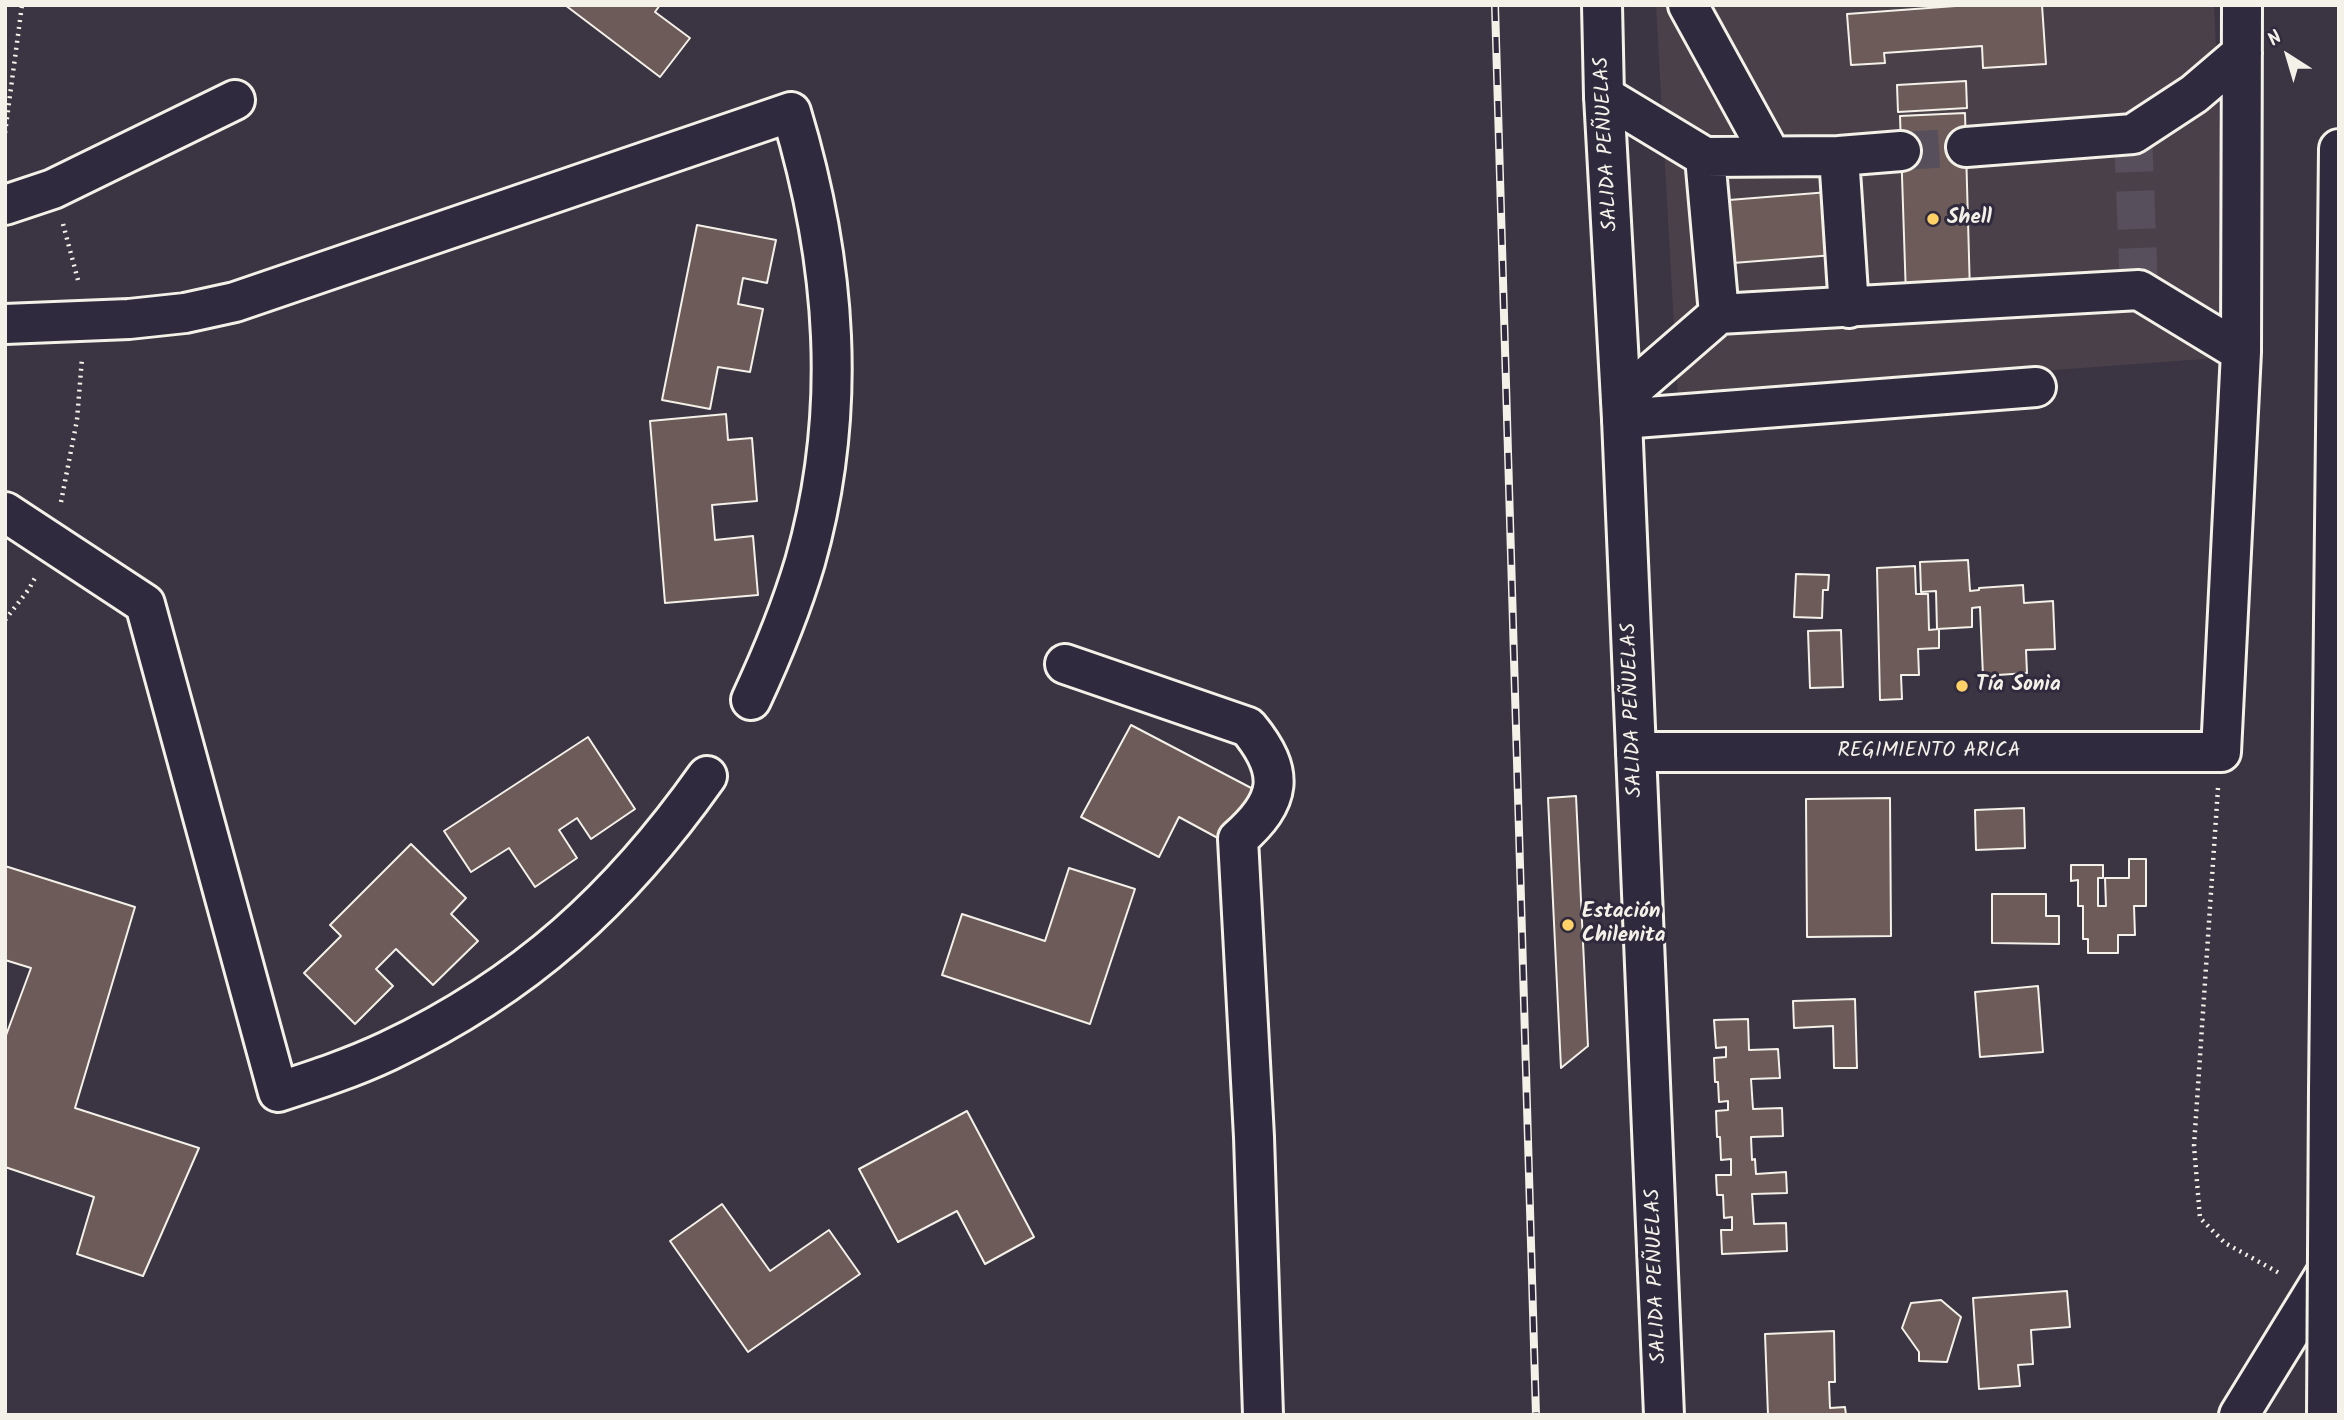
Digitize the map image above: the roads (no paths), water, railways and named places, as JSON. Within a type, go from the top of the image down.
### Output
[{"type":"main road","name":"SALIDA PEÑUELAS","points":[[1603,5],[1604,96],[1622,409],[1664,1415]]},
{"type":"main road","points":[[1688,5],[1772,156]]},
{"type":"main road","points":[[2241,352],[2242,5]]},
{"type":"main road","points":[[1966,146],[2133,134],[2194,94],[2242,53]]},
{"type":"main road","points":[[1604,96],[1705,157],[1839,156],[1901,151]]},
{"type":"main road","points":[[5,205],[53,189],[235,100]]},
{"type":"main road","points":[[5,324],[185,313],[235,302],[791,112],[807,166],[824,254],[832,333],[831,389],[827,447],[805,561],[787,616],[751,700]]},
{"type":"main road","points":[[2326,1415],[2339,149]]},
{"type":"main road","points":[[1839,156],[1849,307]]},
{"type":"main road","points":[[1705,157],[1719,314]]},
{"type":"main road","points":[[1622,409],[1719,314],[2139,290],[2241,352]]},
{"type":"main road","name":"REGIMIENTO ARICA","points":[[1636,752],[2221,752],[2241,352]]},
{"type":"main road","points":[[1622,409],[2036,387]]},
{"type":"main road","points":[[5,512],[145,604],[278,1092],[333,1074],[438,1026],[488,996],[538,960],[586,919],[630,874],[671,827],[707,776]]},
{"type":"main road","points":[[1065,664],[1248,727],[1262,744],[1272,766],[1275,785],[1269,805],[1257,822],[1238,839],[1254,1137],[1263,1415]]},
{"type":"main road","points":[[2239,1415],[2339,1252]]},
{"type":"main road","points":[[2326,1415],[2339,1391]]},
{"type":"tunnel","points":[[2133,134],[2139,290]]},
{"type":"tunnel","points":[[1901,151],[1966,147]]},
{"type":"railway","points":[[1495,5],[1536,1415]]},
{"type":"place","name":"Shell","points":[[1933,219]]},
{"type":"place","name":"Tía Sonia","points":[[1962,686]]},
{"type":"place","name":"Estación Chilenita","points":[[1568,925]]}]
